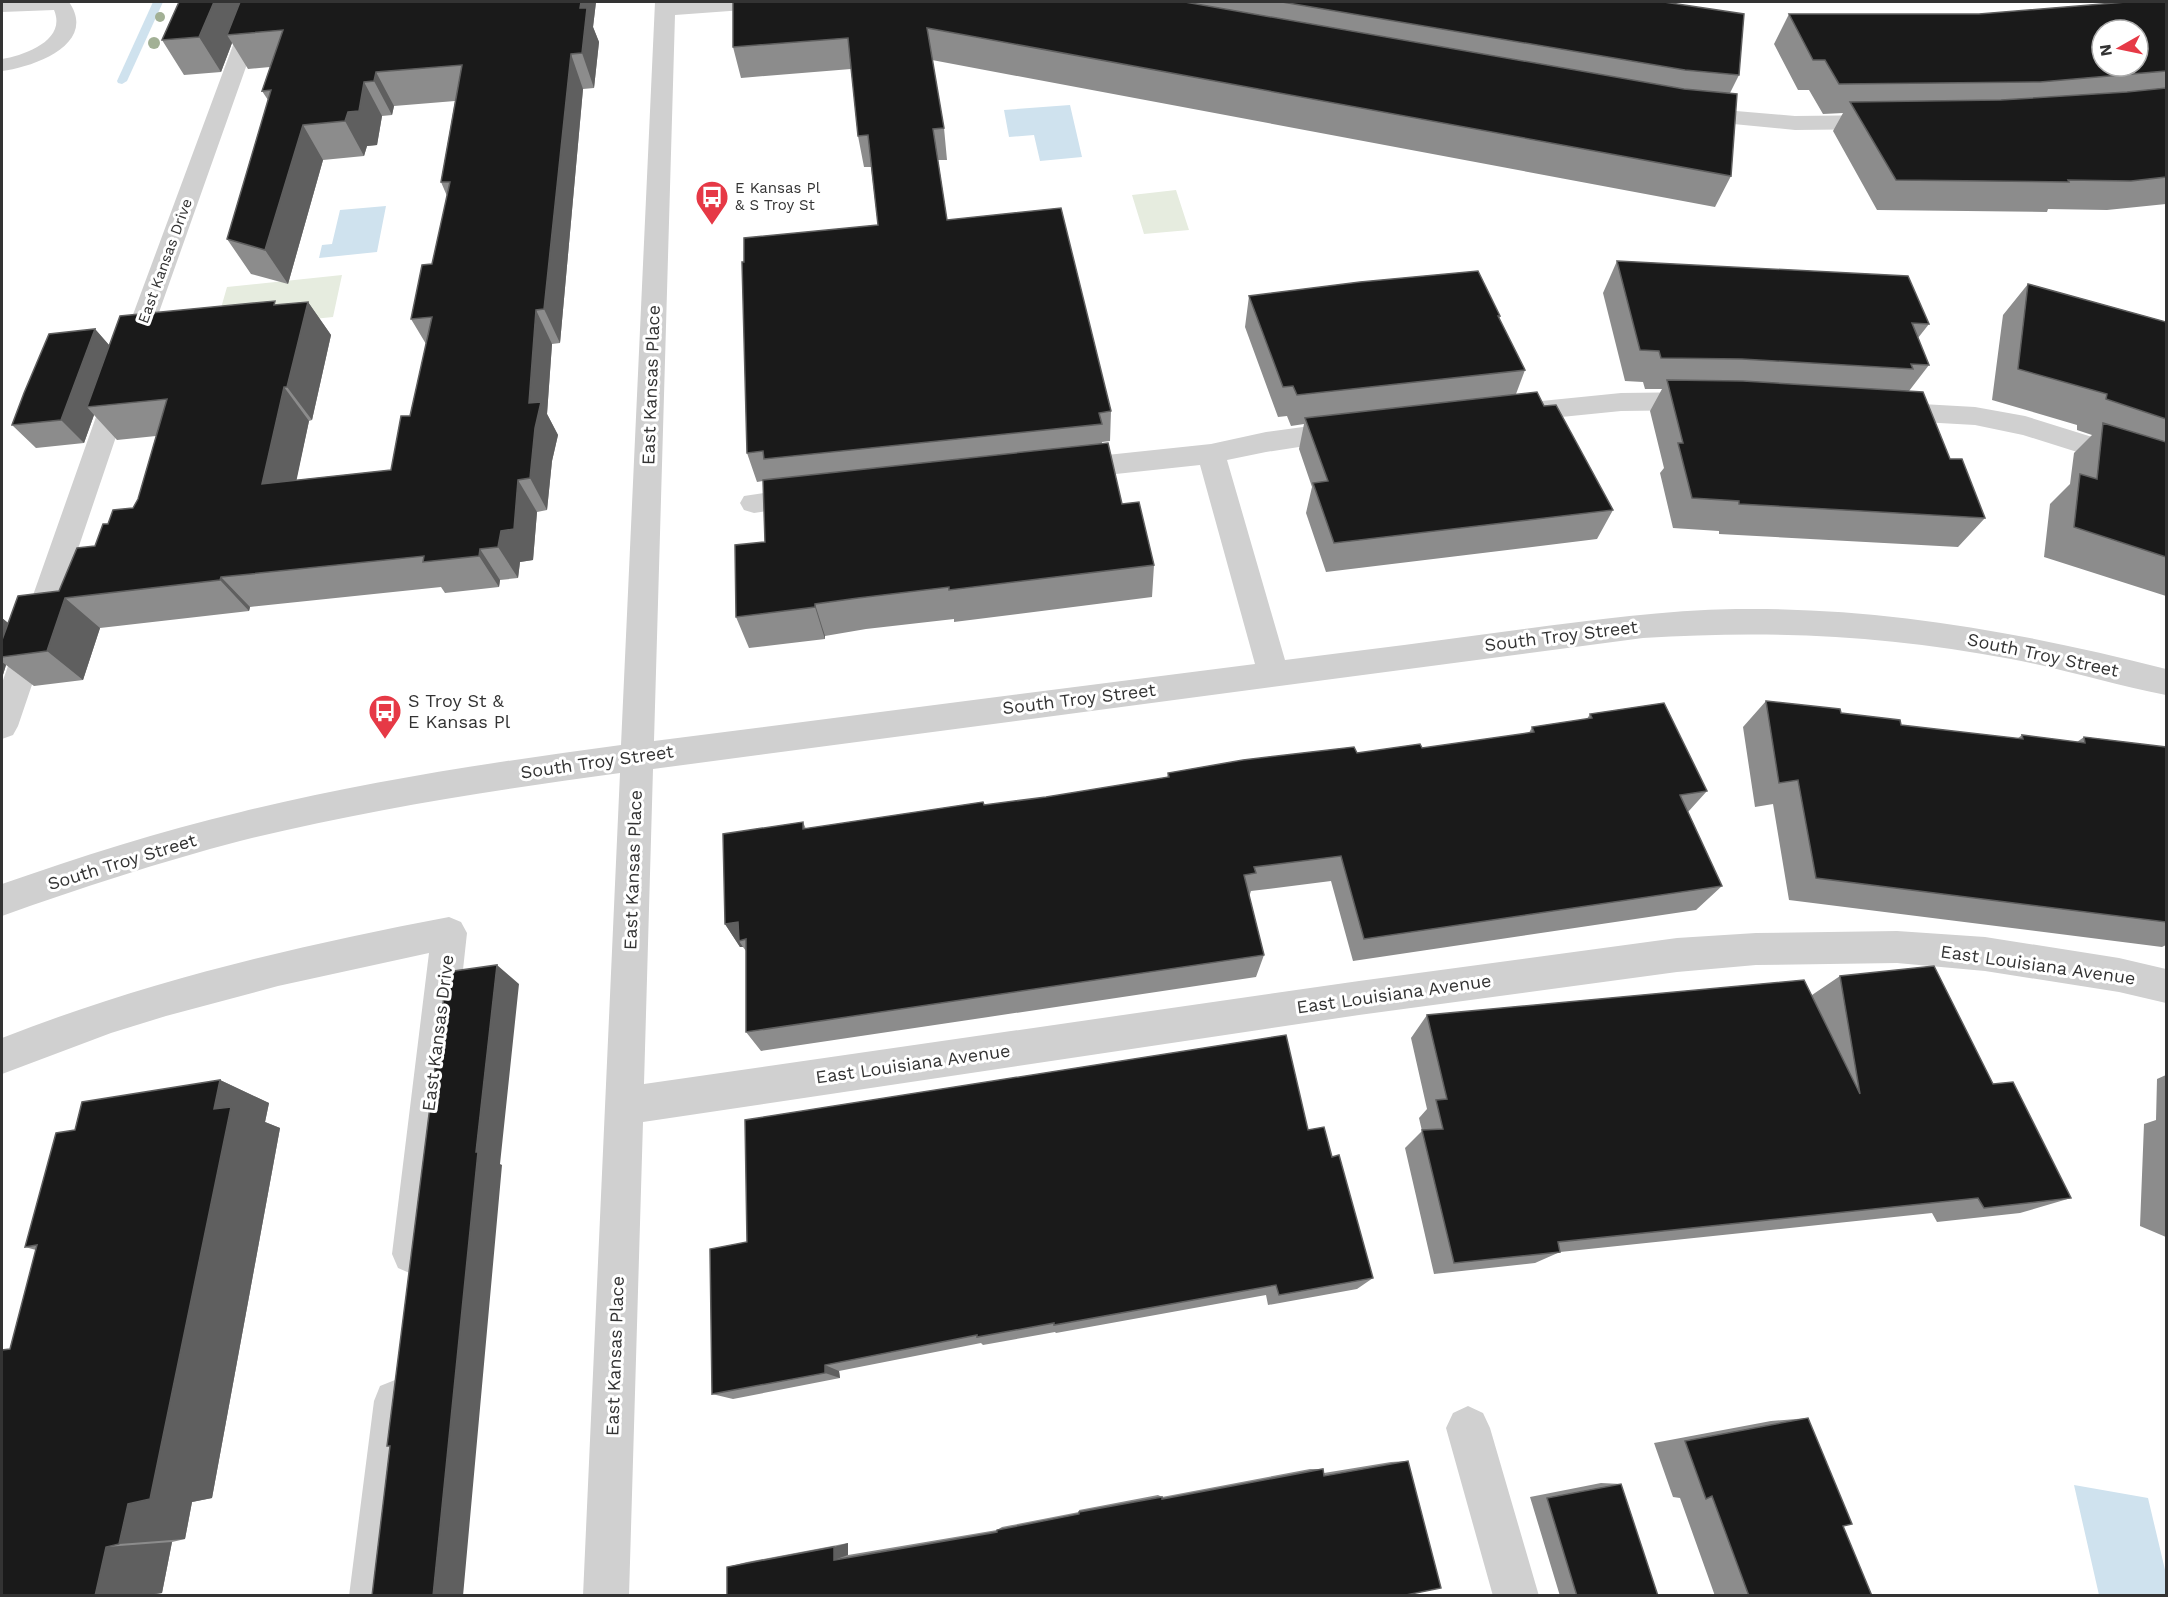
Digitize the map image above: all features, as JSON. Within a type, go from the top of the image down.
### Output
[{"type":"street","name":"East Kansas Drive","points":[[2,726],[132,353],[259,2]]},
{"type":"street","points":[[665,5],[770,2]]},
{"type":"street","points":[[2,6],[47,3],[62,6],[66,27],[60,38],[49,48],[27,60],[2,65]]},
{"type":"street","name":"East Kansas Place","points":[[606,1596],[665,5]]},
{"type":"street","points":[[2,58],[48,30],[62,18],[64,9]]},
{"type":"street","points":[[1671,111],[1737,120],[1795,123],[1902,122]]},
{"type":"street","points":[[1489,415],[1630,401],[1724,401]]},
{"type":"street","points":[[1862,409],[1985,418],[2025,426],[2166,470]]},
{"type":"street","points":[[1048,471],[1211,453],[1295,437],[1375,428]]},
{"type":"street","points":[[1211,453],[1273,673]]},
{"type":"street","points":[[754,503],[837,493]]},
{"type":"street","name":"South Troy Street","points":[[2,900],[147,852],[275,818],[404,792],[638,756],[1643,626],[1749,621],[1835,625],[1971,639],[2036,651],[2166,682]]},
{"type":"street","name":"East Kansas Drive","points":[[2,1056],[166,998],[274,969],[449,933],[408,1288]]},
{"type":"street","name":"East Louisiana Avenue","points":[[624,1106],[1371,997],[1677,955],[1756,949],[1897,947],[1985,954],[2118,975],[2166,986]]},
{"type":"street","points":[[372,1596],[399,1371]]},
{"type":"street","points":[[1468,1428],[1516,1596]]},
{"type":"shaded area","points":[[1176,190],[1189,230],[1144,234],[1132,195]]},
{"type":"shaded area","points":[[342,275],[333,317],[215,329],[227,287]]},
{"type":"water","points":[[1070,105],[1082,157],[1040,161],[1034,135],[1009,137],[1004,110]]},
{"type":"water","points":[[386,206],[377,252],[319,258],[322,245],[332,244],[340,210]]},
{"type":"water","points":[[2074,1485],[2148,1498],[2166,1574],[2166,1595],[2099,1595]]},
{"type":"building","points":[[179,2],[214,2],[199,37],[162,40]]},
{"type":"building","points":[[240,2],[581,2],[580,8],[587,8],[582,53],[571,54],[544,309],[536,310],[529,403],[541,402],[535,428],[530,478],[518,480],[514,529],[501,531],[498,547],[480,549],[479,556],[423,562],[424,556],[221,577],[220,580],[65,598],[47,651],[2,657],[2,640],[18,596],[59,591],[77,548],[95,546],[103,524],[108,524],[113,510],[133,508],[138,499],[167,399],[87,407],[120,316],[275,301],[274,305],[308,302],[287,387],[284,387],[262,484],[391,470],[401,416],[410,416],[432,317],[411,319],[422,265],[432,264],[450,182],[441,182],[462,65],[376,72],[374,81],[364,82],[359,111],[348,112],[345,121],[303,125],[265,250],[227,239],[271,90],[262,91],[283,30],[227,35]]},
{"type":"building","points":[[733,2],[1185,2],[1684,89],[1737,94],[1731,176],[927,28],[944,128],[933,129],[947,220],[1061,208],[1111,411],[1099,413],[1102,424],[764,459],[763,451],[747,453],[742,262],[744,262],[744,238],[878,225],[868,135],[858,136],[848,38],[733,47]]},
{"type":"building","points":[[1282,2],[1664,2],[1744,14],[1739,75],[1685,70]]},
{"type":"building","points":[[2126,2],[2166,2],[2166,71],[2150,72],[2150,18],[2090,18],[2090,78],[2040,82],[1839,84],[1825,60],[1813,60],[1789,14],[1979,14]]},
{"type":"building","points":[[2166,88],[2166,177],[2131,181],[1896,180],[1850,102],[2001,100]]},
{"type":"building","points":[[1617,261],[1908,276],[1929,324],[1912,323],[1929,365],[1911,364],[1913,369],[1742,359],[1661,358],[1659,351],[1640,350]]},
{"type":"building","points":[[1478,271],[1525,370],[1297,395],[1293,386],[1283,387],[1249,296],[1360,282]]},
{"type":"building","points":[[2028,284],[2166,322],[2166,419],[2106,399],[2107,394],[2018,369]]},
{"type":"building","points":[[95,329],[61,420],[12,425],[49,334]]},
{"type":"building","points":[[1667,380],[1743,381],[1923,392],[1950,459],[1962,459],[1985,518],[1739,504],[1739,501],[1692,498],[1678,443],[1683,443]]},
{"type":"building","points":[[1537,392],[1544,406],[1556,405],[1613,510],[1334,543],[1313,483],[1328,481],[1305,418]]},
{"type":"building","points":[[2103,423],[2166,442],[2166,557],[2074,527],[2080,474],[2097,479]]},
{"type":"building","points":[[1108,443],[1122,504],[1139,502],[1154,565],[949,590],[949,587],[858,598],[815,604],[815,607],[736,617],[735,545],[765,542],[763,480]]},
{"type":"building","points":[[1766,701],[1840,709],[1841,713],[1900,720],[1901,725],[2023,739],[2022,735],[2085,743],[2084,737],[2166,747],[2166,922],[1816,878],[1798,780],[1779,783]]},
{"type":"building","points":[[1664,703],[1707,791],[1680,795],[1722,886],[1364,939],[1341,856],[1254,867],[1256,873],[1244,875],[1264,955],[746,1032],[746,939],[739,941],[738,922],[725,924],[723,834],[803,822],[803,829],[983,802],[984,805],[1046,797],[1169,777],[1168,773],[1243,760],[1354,747],[1357,753],[1420,744],[1422,748],[1534,732],[1532,727],[1592,718],[1590,714]]},
{"type":"building","points":[[497,965],[476,1152],[478,1152],[433,1596],[372,1596],[390,1446],[387,1446],[447,972]]},
{"type":"building","points":[[1934,966],[1993,1084],[2013,1082],[2071,1198],[1984,1208],[1978,1198],[1558,1242],[1560,1252],[1454,1263],[1422,1130],[1443,1129],[1436,1100],[1447,1099],[1427,1015],[1804,980],[1860,1094],[1840,976]]},
{"type":"building","points":[[1286,1035],[1308,1130],[1324,1127],[1332,1157],[1339,1155],[1373,1278],[1279,1295],[1276,1285],[1054,1325],[1054,1323],[977,1337],[977,1335],[825,1365],[825,1373],[712,1394],[710,1249],[747,1242],[745,1120]]},
{"type":"building","points":[[220,1080],[214,1109],[231,1107],[150,1499],[128,1504],[119,1544],[106,1547],[95,1596],[2,1596],[2,1350],[10,1349],[37,1245],[25,1247],[56,1133],[75,1130],[82,1102]]},
{"type":"building","points":[[1808,1418],[1852,1524],[1843,1526],[1872,1596],[1749,1596],[1712,1496],[1706,1499],[1685,1441]]},
{"type":"building","points":[[1408,1461],[1441,1588],[1401,1596],[727,1596],[727,1567],[834,1547],[834,1560],[997,1532],[997,1530],[1079,1514],[1079,1512],[1323,1469],[1324,1476]]},
{"type":"building","points":[[1621,1484],[1658,1596],[1577,1596],[1547,1498]]},
{"type":"waterway","points":[[122,81],[158,2]]},
{"type":"place","name":"E Kansas Pl & S Troy St","points":[[712,226]]},
{"type":"place","name":"S Troy St & E Kansas Pl","points":[[385,740]]}]
